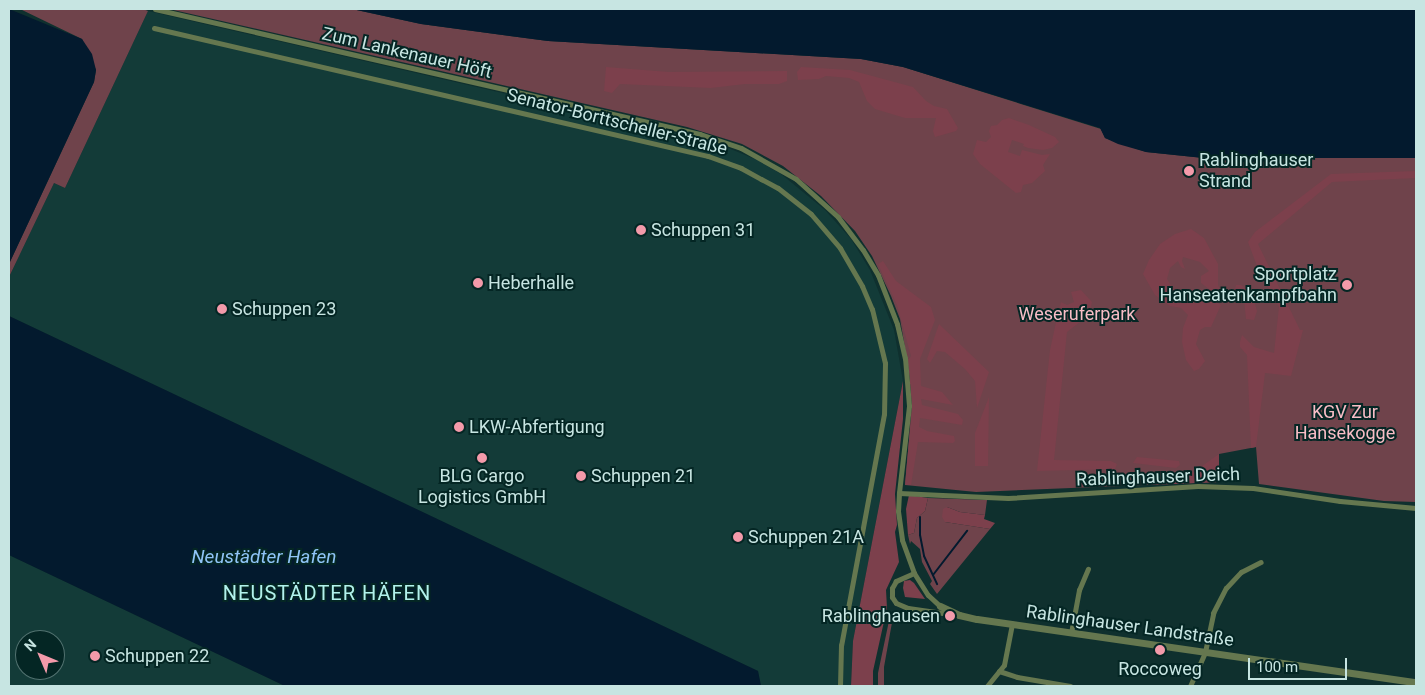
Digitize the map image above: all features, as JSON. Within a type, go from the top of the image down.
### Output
[{"type":"street","name":"Zum Lankenauer Höft","points":[[155,9],[700,134],[741,148],[796,179],[838,217],[863,250],[878,275],[889,302],[905,358],[909,406],[898,511],[902,540],[914,573],[928,595],[940,606]]},
{"type":"street","name":"Senator-Borttscheller-Straße","points":[[154,28],[708,156],[741,168],[761,178],[778,188],[811,214],[840,248],[862,286],[872,309],[885,363],[884,414],[841,645],[840,686]]},
{"type":"street","name":"Rablinghauser Deich","points":[[899,493],[1008,498],[1198,486],[1253,488],[1340,501],[1416,508]]},
{"type":"street","points":[[1190,686],[1205,652],[1212,613],[1225,586],[1241,572],[1261,562]]},
{"type":"street","points":[[1071,633],[1079,590],[1087,577],[1088,569]]},
{"type":"street","name":"Rablinghauser Landstraße","points":[[914,573],[896,581],[892,588],[892,597],[896,603],[908,608],[1416,682]]},
{"type":"street","name":"Rablinghauser Landstraße","points":[[940,606],[959,615]]},
{"type":"street","points":[[986,686],[1004,664],[1012,624]]},
{"type":"street","points":[[999,671],[1017,677],[1070,686]]},
{"type":"shaded area","points":[[148,11],[714,142],[757,160],[781,174],[825,210],[851,239],[870,270],[894,330],[903,381],[853,641],[851,686],[761,686],[758,671],[9,316],[9,277],[54,183],[65,188]]},
{"type":"shaded area","points":[[9,555],[285,686],[9,686]]},
{"type":"green space","points":[[20,9],[143,9],[148,11],[65,188],[54,183],[9,277],[9,264],[94,82],[96,70],[82,39]]},
{"type":"green space","name":"Weseruferpark","points":[[169,9],[352,9],[421,24],[548,41],[861,59],[903,67],[1101,129],[1105,138],[1146,152],[1242,162],[1279,161],[1284,158],[1416,158],[1416,502],[1384,501],[1259,484],[1256,447],[1219,454],[1219,482],[976,492],[905,485],[912,406],[911,382],[900,319],[872,256],[855,231],[821,196],[783,166],[742,144],[687,127]]},
{"type":"green space","points":[[606,67],[669,72],[787,71],[787,81],[779,84],[745,84],[711,88],[620,84],[612,93],[604,91]]},
{"type":"green space","points":[[801,67],[850,70],[913,87],[926,101],[934,106],[947,109],[958,128],[956,131],[935,137],[933,131],[936,118],[905,118],[875,109],[867,101],[859,82],[849,78],[826,76],[819,79],[798,80],[797,72]]},
{"type":"green space","points":[[1009,118],[1055,137],[1059,142],[1052,148],[1043,150],[1028,148],[1023,146],[1024,144],[1012,140],[1008,152],[1020,156],[1022,150],[1042,155],[1050,154],[1043,165],[1045,171],[1032,183],[1023,185],[1021,192],[1016,193],[980,164],[973,154],[977,140],[986,142],[991,137],[989,131],[991,126],[997,125],[1002,120]]},
{"type":"green space","points":[[1416,171],[1416,178],[1332,182],[1258,244],[1300,330],[1303,330],[1291,376],[1265,373],[1256,447],[1251,448],[1247,355],[1240,347],[1240,342],[1242,335],[1254,347],[1274,353],[1279,307],[1257,266],[1248,242],[1255,232],[1331,174]]},
{"type":"green space","points":[[1191,229],[1204,238],[1218,264],[1218,285],[1222,294],[1222,299],[1201,283],[1201,276],[1209,271],[1200,262],[1183,257],[1182,261],[1185,269],[1181,267],[1178,261],[1170,268],[1167,279],[1174,290],[1185,296],[1198,290],[1221,305],[1211,327],[1205,327],[1200,330],[1196,344],[1205,361],[1199,369],[1194,371],[1186,360],[1182,342],[1183,328],[1188,315],[1181,308],[1170,306],[1155,295],[1143,274],[1149,260],[1160,244],[1175,234]]},
{"type":"green space","points":[[883,261],[896,281],[931,307],[935,320],[920,359],[921,386],[942,392],[953,405],[921,399],[922,405],[958,414],[963,420],[962,425],[920,418],[919,427],[927,431],[954,436],[955,441],[953,443],[918,442],[911,485],[905,485],[912,406],[908,360],[911,356],[897,305],[878,264]]},
{"type":"green space","points":[[1236,285],[1241,285],[1252,293],[1257,311],[1254,320],[1246,319],[1244,300],[1235,289]]},
{"type":"green space","points":[[1081,290],[1092,302],[1089,315],[1067,332],[1054,460],[1111,461],[1117,464],[1115,469],[1037,471],[1050,350],[1058,313],[1061,302],[1067,305],[1074,302],[1071,292]]},
{"type":"green space","points":[[939,324],[989,372],[977,408],[975,381],[965,369],[945,352],[937,351],[930,363],[927,359]]},
{"type":"green space","points":[[903,381],[903,419],[895,494],[897,525],[895,532],[899,562],[886,590],[887,608],[873,671],[873,686],[851,686],[853,641]]},
{"type":"green space","points":[[989,397],[988,466],[975,466],[975,433]]},
{"type":"green space","points":[[1219,454],[1219,482],[1152,485],[1157,480],[1185,478]]},
{"type":"green space","points":[[1137,457],[1179,461],[1180,465],[1176,468],[1133,463]]},
{"type":"green space","points":[[909,495],[928,498],[925,511],[917,518],[914,533],[908,535],[906,509]]},
{"type":"green space","points":[[928,498],[987,500],[985,515],[960,512],[947,507],[945,522],[990,529],[937,594],[930,584],[932,581],[922,562],[920,549],[911,541],[910,544],[908,535],[914,533],[917,518],[925,511]]},
{"type":"green space","points":[[947,507],[960,512],[985,515],[984,519],[995,523],[990,529],[945,522],[942,517],[943,509]]},
{"type":"green space","points":[[910,580],[925,599],[905,597],[904,581]]},
{"type":"green space","points":[[890,616],[893,617],[884,667],[884,686],[878,686],[878,673]]},
{"type":"water","points":[[9,9],[82,39],[92,54],[96,70],[94,82],[9,264]]},
{"type":"water","points":[[352,9],[1416,9],[1416,158],[1284,158],[1279,161],[1242,162],[1146,152],[1105,138],[1100,128],[903,67],[861,59],[548,41],[421,24]]},
{"type":"water","name":"Neustädter Hafen","points":[[9,316],[758,671],[761,686],[285,686],[9,555]]},
{"type":"waterway","points":[[920,517],[920,535],[924,556],[937,584]]},
{"type":"waterway","points":[[933,575],[967,531]]},
{"type":"place","name":"Rablinghauser Strand","points":[[1189,171]]},
{"type":"place","name":"Schuppen 31","points":[[641,230]]},
{"type":"place","name":"Heberhalle","points":[[478,283]]},
{"type":"place","name":"Sportplatz Hanseatenkampfbahn","points":[[1347,285]]},
{"type":"place","name":"Schuppen 23","points":[[222,309]]},
{"type":"place","name":"LKW-Abfertigung","points":[[459,427]]},
{"type":"place","name":"BLG Cargo Logistics GmbH","points":[[482,458]]},
{"type":"place","name":"Schuppen 21","points":[[581,476]]},
{"type":"place","name":"Schuppen 21A","points":[[738,537]]},
{"type":"place","name":"Rablinghausen","points":[[950,616]]},
{"type":"place","name":"Roccoweg","points":[[1160,650]]},
{"type":"place","name":"Schuppen 22","points":[[95,656]]},
{"type":"district","name":"NEUSTÄDTER HÄFEN","points":[[327,593]]},
{"type":"park label","name":"KGV Zur Hansekogge","points":[[1345,423]]}]
